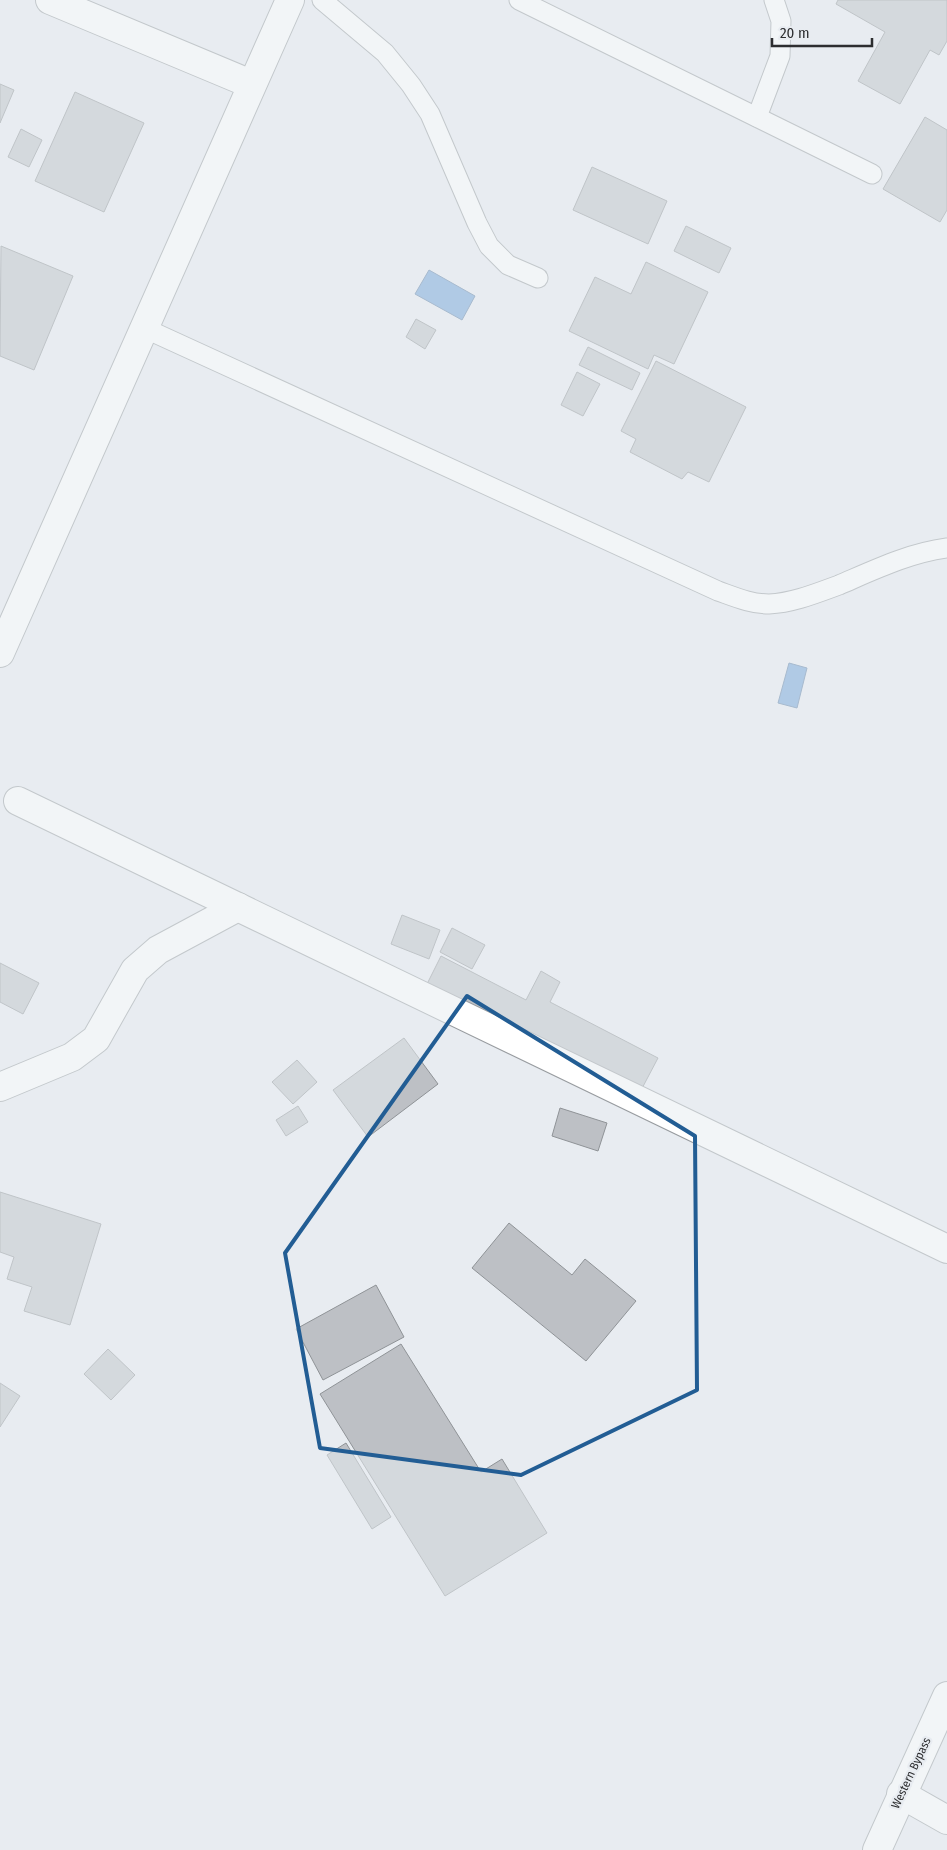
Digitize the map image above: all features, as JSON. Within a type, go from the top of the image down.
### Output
[{"type":"street","points":[[50,0],[251,84]]},
{"type":"street","points":[[0,653],[251,84],[290,0]]},
{"type":"street","points":[[18,801],[947,1249]]},
{"type":"street","points":[[0,1087],[72,1057],[96,1039],[135,970],[158,950],[238,907]]},
{"type":"street","name":"Western Bypass","points":[[877,1850],[947,1696]]},
{"type":"street","points":[[901,1794],[947,1820]]},
{"type":"lane","points":[[322,0],[385,53],[411,85],[430,114],[477,223],[489,246],[508,265],[538,278]]},
{"type":"lane","points":[[519,0],[872,174]]},
{"type":"lane","points":[[757,117],[780,56],[781,21],[774,0]]},
{"type":"lane","points":[[144,328],[718,591],[745,601],[769,604],[795,600],[820,592],[901,559],[947,548]]},
{"type":"highlighted area","points":[[467,996],[695,1136],[697,1390],[521,1475],[320,1448],[285,1253]]},
{"type":"water","points":[[429,270],[475,296],[462,320],[415,294]]},
{"type":"water","points":[[789,663],[807,668],[797,708],[778,703]]},
{"type":"building","points":[[838,0],[947,0],[947,41],[939,55],[930,50],[900,104],[858,81],[885,32],[836,4]]},
{"type":"building","points":[[0,84],[14,90],[0,123]]},
{"type":"building","points":[[75,92],[144,123],[104,212],[35,181]]},
{"type":"building","points":[[925,117],[947,130],[947,210],[940,222],[883,189]]},
{"type":"building","points":[[21,129],[42,140],[29,167],[8,157]]},
{"type":"building","points":[[592,167],[667,201],[648,244],[573,210]]},
{"type":"building","points":[[686,226],[731,248],[719,273],[674,251]]},
{"type":"building","points":[[1,246],[73,276],[34,370],[0,356]]},
{"type":"building","points":[[646,262],[708,292],[674,364],[654,355],[648,369],[569,331],[595,277],[631,294]]},
{"type":"building","points":[[416,319],[436,330],[425,349],[406,337]]},
{"type":"building","points":[[588,347],[640,373],[632,390],[579,365]]},
{"type":"building","points":[[656,361],[746,407],[709,482],[688,472],[682,479],[630,452],[636,439],[621,431]]},
{"type":"building","points":[[577,372],[600,384],[583,416],[561,405]]},
{"type":"building","points":[[402,915],[440,930],[429,959],[391,944]]},
{"type":"building","points":[[452,928],[485,945],[472,969],[440,952]]},
{"type":"building","points":[[441,956],[526,1000],[541,971],[560,982],[550,1002],[658,1058],[638,1096],[426,986]]},
{"type":"building","points":[[0,963],[39,983],[23,1014],[0,1002]]},
{"type":"building","points":[[404,1038],[438,1084],[368,1137],[333,1090]]},
{"type":"building","points":[[297,1060],[317,1082],[293,1104],[272,1082]]},
{"type":"building","points":[[298,1106],[308,1122],[286,1136],[276,1120]]},
{"type":"building","points":[[560,1108],[607,1123],[598,1151],[552,1136]]},
{"type":"building","points":[[0,1192],[101,1224],[70,1325],[24,1311],[32,1287],[7,1279],[14,1257],[0,1252]]},
{"type":"building","points":[[509,1223],[572,1275],[585,1259],[636,1301],[586,1361],[472,1268]]},
{"type":"building","points":[[376,1285],[404,1337],[323,1380],[296,1329]]},
{"type":"building","points":[[401,1344],[481,1472],[502,1459],[547,1533],[445,1596],[320,1394]]},
{"type":"building","points":[[108,1349],[135,1375],[111,1400],[84,1374]]},
{"type":"building","points":[[0,1383],[20,1396],[0,1427]]},
{"type":"building","points":[[346,1443],[391,1517],[372,1529],[327,1455]]}]
